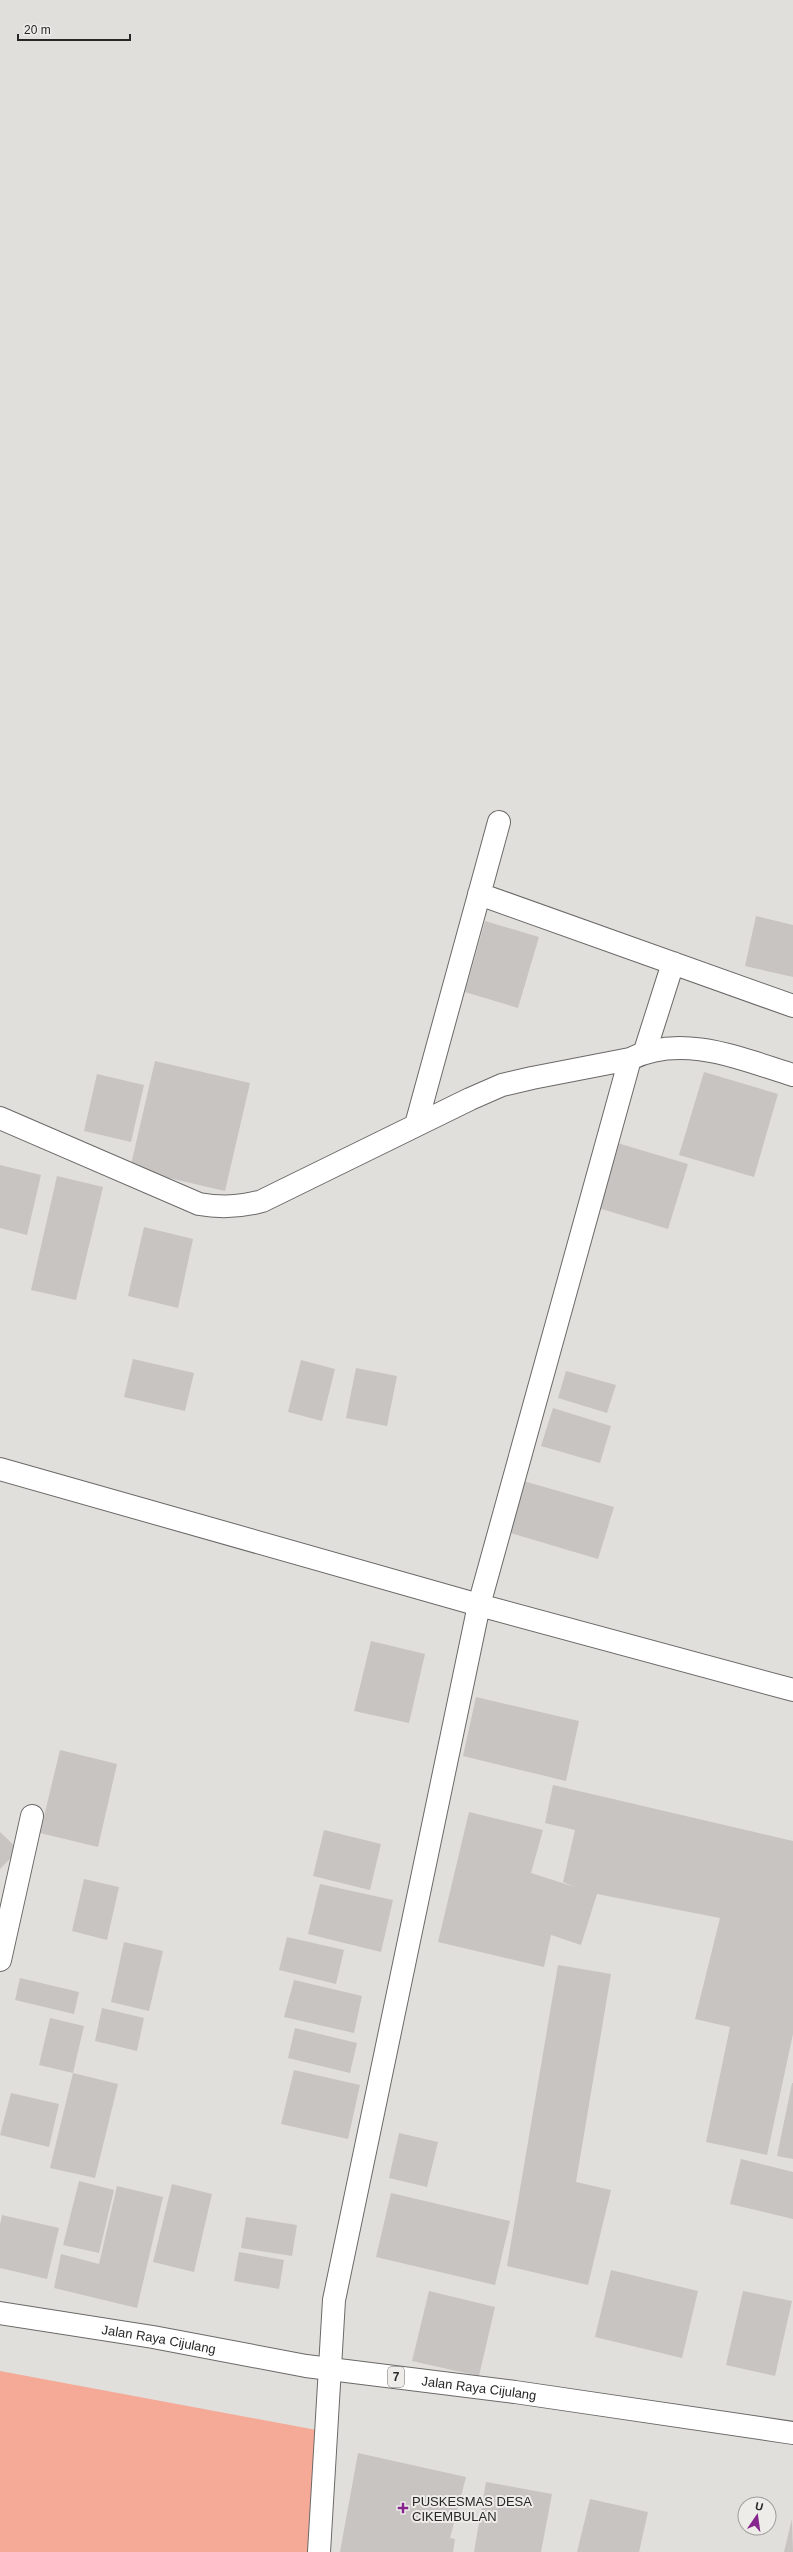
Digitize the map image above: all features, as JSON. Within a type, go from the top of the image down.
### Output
[{"type":"main road","points":[[416,1125],[499,822]]},
{"type":"main road","points":[[480,894],[793,1006]]},
{"type":"main road","points":[[319,2552],[334,2300],[479,1604],[637,1055],[673,963]]},
{"type":"main road","points":[[0,1118],[177,1196],[200,1204],[220,1208],[242,1207],[262,1201],[416,1125],[502,1085],[671,1048],[718,1051],[793,1075]]},
{"type":"main road","points":[[0,1469],[479,1604],[793,1690]]},
{"type":"main road","points":[[0,1960],[6,1909],[32,1816]]},
{"type":"main road","name":"Jalan Raya Cijulang","points":[[0,2313],[153,2337],[329,2369],[515,2392],[793,2433]]},
{"type":"shaded area","points":[[0,2371],[338,2434],[316,2552],[0,2552]]},
{"type":"building","points":[[756,916],[793,925],[793,977],[745,966]]},
{"type":"building","points":[[485,921],[539,937],[518,1008],[465,992]]},
{"type":"building","points":[[155,1061],[250,1083],[225,1191],[130,1169]]},
{"type":"building","points":[[704,1072],[778,1094],[754,1177],[679,1155]]},
{"type":"building","points":[[97,1074],[144,1085],[131,1142],[84,1131]]},
{"type":"building","points":[[614,1142],[688,1164],[668,1229],[595,1207]]},
{"type":"building","points":[[0,1165],[41,1175],[27,1235],[0,1228]]},
{"type":"building","points":[[57,1176],[103,1187],[76,1300],[31,1290]]},
{"type":"building","points":[[144,1227],[193,1239],[178,1308],[128,1296]]},
{"type":"building","points":[[133,1359],[194,1373],[185,1411],[124,1397]]},
{"type":"building","points":[[301,1360],[335,1369],[322,1421],[288,1412]]},
{"type":"building","points":[[356,1368],[397,1376],[387,1426],[346,1418]]},
{"type":"building","points":[[566,1371],[616,1385],[607,1413],[558,1398]]},
{"type":"building","points":[[553,1408],[611,1426],[600,1463],[541,1446]]},
{"type":"building","points":[[520,1480],[614,1507],[598,1559],[504,1531]]},
{"type":"building","points":[[371,1641],[425,1654],[409,1723],[354,1711]]},
{"type":"building","points":[[476,1697],[579,1721],[566,1781],[463,1756]]},
{"type":"building","points":[[60,1750],[117,1764],[98,1847],[40,1833]]},
{"type":"building","points":[[553,1785],[793,1841],[793,2034],[767,2155],[706,2142],[730,2027],[695,2019],[720,1918],[597,1894],[581,1945],[551,1935],[544,1967],[438,1942],[469,1812],[543,1830],[531,1873],[575,1887],[563,1882],[575,1830],[545,1823]]},
{"type":"building","points":[[324,1830],[381,1844],[370,1890],[313,1876]]},
{"type":"building","points":[[0,1832],[19,1850],[0,1869]]},
{"type":"building","points":[[84,1879],[119,1887],[107,1940],[72,1931]]},
{"type":"building","points":[[320,1884],[393,1900],[381,1952],[308,1934]]},
{"type":"building","points":[[287,1937],[344,1950],[336,1984],[279,1970]]},
{"type":"building","points":[[124,1942],[163,1951],[149,2011],[111,2002]]},
{"type":"building","points":[[558,1965],[611,1974],[576,2182],[611,2190],[588,2285],[507,2266]]},
{"type":"building","points":[[20,1978],[79,1992],[74,2014],[15,2000]]},
{"type":"building","points":[[294,1980],[362,1996],[354,2033],[284,2017]]},
{"type":"building","points":[[102,2008],[144,2018],[137,2051],[95,2041]]},
{"type":"building","points":[[50,2018],[84,2026],[73,2073],[39,2065]]},
{"type":"building","points":[[295,2028],[357,2043],[350,2073],[288,2058]]},
{"type":"building","points":[[294,2070],[360,2085],[348,2139],[281,2124]]},
{"type":"building","points":[[73,2073],[118,2084],[95,2178],[50,2168]]},
{"type":"building","points":[[793,2083],[793,2159],[777,2156]]},
{"type":"building","points":[[11,2093],[59,2104],[49,2147],[0,2135]]},
{"type":"building","points":[[399,2133],[438,2142],[427,2187],[389,2178]]},
{"type":"building","points":[[741,2159],[793,2172],[793,2219],[730,2204]]},
{"type":"building","points":[[79,2181],[114,2190],[99,2253],[63,2245]]},
{"type":"building","points":[[172,2184],[212,2194],[194,2272],[153,2262]]},
{"type":"building","points":[[117,2186],[163,2197],[137,2308],[54,2288],[61,2254],[99,2264]]},
{"type":"building","points":[[391,2193],[510,2221],[495,2285],[376,2257]]},
{"type":"building","points":[[2,2215],[59,2228],[47,2279],[0,2268],[0,2225]]},
{"type":"building","points":[[246,2217],[297,2225],[292,2256],[241,2248]]},
{"type":"building","points":[[239,2252],[284,2260],[279,2289],[234,2281]]},
{"type":"building","points":[[611,2270],[698,2291],[682,2358],[595,2337]]},
{"type":"building","points":[[429,2291],[495,2307],[479,2376],[412,2361]]},
{"type":"building","points":[[743,2291],[792,2301],[775,2376],[726,2365]]},
{"type":"building","name":"PUSKESMAS DESA CIKEMBULAN","points":[[358,2453],[466,2477],[450,2538],[455,2539],[453,2552],[340,2552]]},
{"type":"building","points":[[486,2482],[552,2494],[541,2552],[474,2552]]},
{"type":"building","points":[[590,2499],[648,2512],[639,2552],[577,2552]]},
{"type":"building","points":[[792,2519],[793,2552],[784,2552]]},
{"type":"place","name":"PUSKESMAS DESA CIKEMBULAN","points":[[403,2508]]}]
